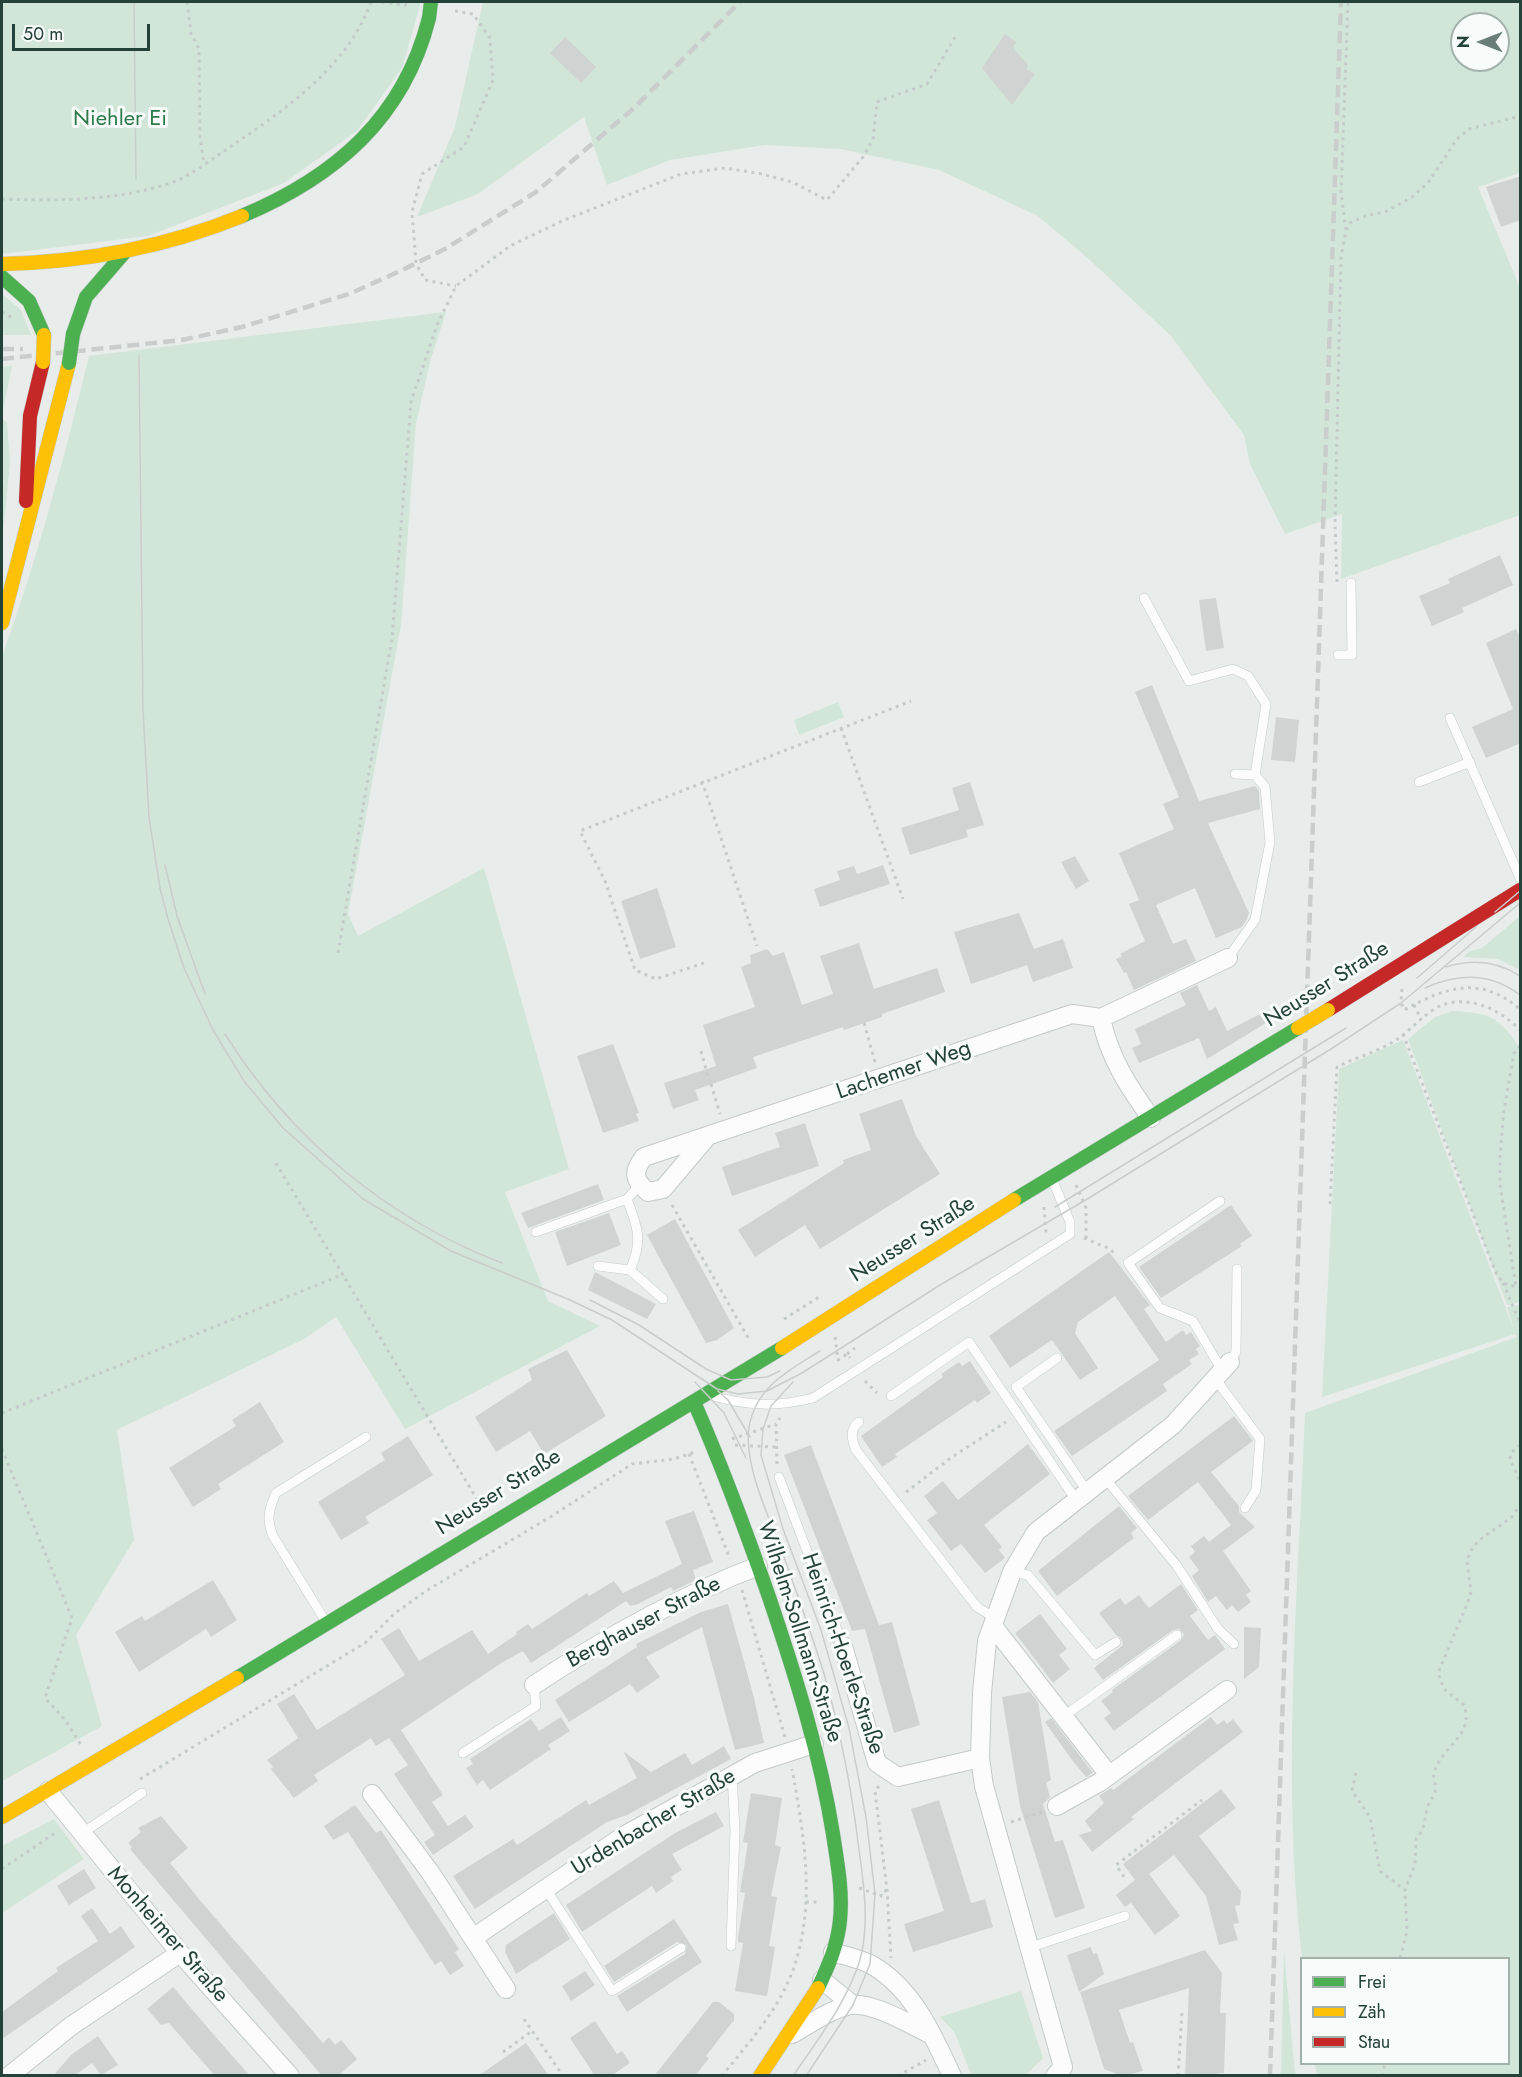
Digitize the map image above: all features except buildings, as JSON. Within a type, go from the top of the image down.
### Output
[{"type":"main road","points":[[2,264],[46,265],[124,254],[206,231],[261,207],[342,156],[384,116],[405,86],[418,58],[431,2]]},
{"type":"main road","points":[[2,623],[69,363],[73,334],[86,297],[124,254]]},
{"type":"main road","points":[[2,277],[30,300],[40,318],[44,335],[43,362],[29,427],[26,537]]},
{"type":"main road","name":"Neusser Straße","points":[[2,1817],[327,1624],[547,1487],[708,1395],[1051,1177],[1328,1010],[1521,890]]},
{"type":"main road","name":"Wilhelm-Sollmann-Straße","points":[[694,1402],[714,1446],[790,1659],[814,1744],[833,1833],[840,1891],[840,1928],[813,2001],[760,2076]]},
{"type":"street","points":[[1151,1118],[1113,1061],[1106,1044],[1101,1018],[1227,958]]},
{"type":"street","name":"Lachemer Weg","points":[[640,1185],[635,1177],[635,1168],[644,1157],[1072,1014],[1101,1018]]},
{"type":"street","points":[[640,1185],[648,1192],[663,1189],[707,1137]]},
{"type":"street","points":[[1058,2075],[1064,2067],[995,1827],[980,1758],[982,1693],[987,1641],[1012,1572],[1036,1532],[1173,1425],[1222,1369]]},
{"type":"street","name":"Berghauser Straße","points":[[534,1685],[591,1647],[645,1617],[758,1566]]},
{"type":"street","points":[[994,1622],[1109,1775]]},
{"type":"street","name":"Heinrich-Hoerle-Straße","points":[[843,1646],[877,1763],[888,1773],[898,1777],[980,1758]]},
{"type":"street","points":[[1057,1806],[1074,1799],[1227,1690]]},
{"type":"street","name":"Urdenbacher Straße","points":[[473,1938],[626,1835],[755,1763],[814,1744]]},
{"type":"street","name":"Monheimer Straße","points":[[48,1791],[180,1953],[290,2076]]},
{"type":"street","points":[[372,1794],[430,1872],[506,1989]]},
{"type":"street","points":[[833,1952],[870,1964],[892,1979],[919,2011],[952,2076]]},
{"type":"street","points":[[9,2076],[71,2026],[180,1953]]},
{"type":"street","points":[[822,1980],[853,2005],[887,2013],[930,2034]]},
{"type":"street","points":[[789,2036],[819,2018],[853,2005]]},
{"type":"lane","points":[[1338,655],[1352,655],[1351,582]]},
{"type":"lane","points":[[1144,598],[1189,681],[1233,669],[1248,676],[1266,704],[1255,775]]},
{"type":"lane","points":[[1450,718],[1521,878]]},
{"type":"lane","points":[[1419,782],[1470,762]]},
{"type":"lane","points":[[1227,958],[1255,920],[1270,842],[1265,787],[1255,775],[1234,774]]},
{"type":"lane","points":[[708,1395],[755,1406],[789,1404],[813,1398],[1070,1234],[1066,1210],[1051,1177]]},
{"type":"lane","points":[[536,1232],[627,1199],[640,1185]]},
{"type":"lane","points":[[627,1199],[638,1225],[639,1250],[630,1270]]},
{"type":"lane","points":[[1220,1201],[1128,1263],[1160,1308],[1193,1321],[1260,1439],[1256,1490],[1245,1508]]},
{"type":"lane","points":[[598,1266],[630,1270],[663,1299]]},
{"type":"lane","points":[[1222,1369],[1236,1352],[1237,1269]]},
{"type":"lane","points":[[891,1396],[969,1342],[1018,1413],[1082,1495]]},
{"type":"lane","points":[[1057,1358],[1016,1387],[1082,1495]]},
{"type":"lane","points":[[859,1422],[853,1428],[852,1436],[856,1450],[977,1607],[994,1622]]},
{"type":"lane","points":[[327,1624],[273,1536],[268,1522],[269,1509],[276,1493],[366,1437]]},
{"type":"lane","name":"Heinrich-Hoerle-Straße","points":[[779,1477],[843,1646]]},
{"type":"lane","points":[[1105,1478],[1177,1566],[1218,1629],[1234,1644]]},
{"type":"lane","points":[[1012,1572],[1028,1575],[1095,1655],[1116,1642]]},
{"type":"lane","points":[[1064,1716],[1177,1635]]},
{"type":"lane","points":[[463,1753],[536,1706],[534,1685]]},
{"type":"lane","points":[[731,1946],[735,1830],[732,1775]]},
{"type":"lane","points":[[76,1828],[142,1793]]},
{"type":"lane","points":[[546,1889],[612,1991],[681,1948]]},
{"type":"lane","points":[[1031,1947],[1125,1916]]},
{"type":"path","points":[[187,2],[191,33],[199,50],[200,137],[204,164]]},
{"type":"path","points":[[2,199],[66,200],[114,194],[174,181],[204,164],[263,124],[312,86],[341,54],[371,2]]},
{"type":"path","points":[[1338,588],[1335,522],[1341,256],[1346,231],[1341,194],[1348,2]]},
{"type":"path","points":[[338,953],[392,638],[411,402],[437,325],[456,286],[510,246],[572,217],[681,174],[725,168],[762,174],[792,182],[827,200],[863,158],[873,139],[877,102],[927,84],[957,34]]},
{"type":"path","points":[[456,286],[426,280],[419,272],[414,252],[412,212],[422,174],[464,147],[493,80]]},
{"type":"path","points":[[1346,231],[1357,219],[1385,212],[1412,197],[1428,183],[1457,140],[1469,129],[1521,116]]},
{"type":"path","points":[[2,312],[10,314],[17,322]]},
{"type":"path","points":[[704,963],[656,979],[635,970],[605,881],[580,831],[702,781],[911,701]]},
{"type":"path","points":[[841,728],[903,899]]},
{"type":"path","points":[[702,781],[757,946]]},
{"type":"path","points":[[1402,984],[1401,1003],[1404,1010],[1437,993],[1478,988],[1500,994],[1521,1009]]},
{"type":"path","points":[[1330,1204],[1337,1067],[1396,1040],[1438,1007],[1471,1003],[1489,1007],[1510,1019],[1521,1030]]},
{"type":"path","points":[[1414,1005],[1421,1019]]},
{"type":"path","points":[[864,1023],[880,1079]]},
{"type":"path","points":[[1403,1034],[1488,1254],[1521,1323]]},
{"type":"path","points":[[1503,1283],[1516,1287],[1500,1185],[1500,1156],[1504,1110],[1514,1053],[1521,1047]]},
{"type":"path","points":[[701,1051],[708,1077]]},
{"type":"path","points":[[711,1084],[725,1131]]},
{"type":"path","points":[[276,1163],[484,1511]]},
{"type":"path","points":[[1074,1183],[1086,1208],[1086,1238],[1108,1248],[1128,1263]]},
{"type":"path","points":[[663,1189],[750,1341]]},
{"type":"path","points":[[1037,1237],[1045,1231],[1044,1203]]},
{"type":"path","points":[[2,1413],[344,1275]]},
{"type":"path","points":[[847,1354],[855,1348]]},
{"type":"path","points":[[857,1370],[875,1392],[887,1398],[891,1396]]},
{"type":"path","points":[[895,1500],[952,1457],[991,1435],[1018,1413]]},
{"type":"path","points":[[776,1424],[779,1477]]},
{"type":"path","points":[[1521,1445],[1511,1453],[1510,1459],[1521,1481]]},
{"type":"path","points":[[2,1449],[72,1618],[45,1698],[66,1721],[82,1747]]},
{"type":"path","points":[[132,1783],[365,1643],[395,1613],[426,1591],[552,1516],[632,1464],[689,1455]]},
{"type":"path","points":[[1400,1957],[1407,1931],[1405,1890],[1415,1864],[1416,1839],[1423,1831],[1426,1809],[1435,1792],[1434,1773],[1452,1743],[1465,1731],[1467,1724],[1464,1705],[1444,1689],[1438,1673],[1463,1619],[1471,1593],[1467,1562],[1478,1541],[1501,1527],[1521,1505]]},
{"type":"path","points":[[888,1773],[875,1791],[887,1890],[892,1979]]},
{"type":"path","points":[[1356,1773],[1352,1791],[1370,1817],[1380,1871],[1405,1890]]},
{"type":"path","points":[[1124,1877],[1116,1865],[1202,1800]]},
{"type":"path","points":[[995,1827],[1057,1806]]},
{"type":"path","points":[[2,1869],[76,1828]]},
{"type":"path","points":[[859,1888],[881,1896],[881,1893],[887,1890]]},
{"type":"path","points":[[1178,2076],[1182,2012]]},
{"type":"path","points":[[524,2019],[563,2076]]},
{"type":"path","points":[[503,2052],[532,2031]]},
{"type":"path","points":[[898,2076],[941,2052]]},
{"type":"green space","name":"Niehler Ei","points":[[2,2],[421,2],[402,68],[357,131],[284,183],[148,236],[2,254]]},
{"type":"green space","points":[[483,2],[1520,2],[1520,173],[1478,187],[1520,288],[1520,515],[1341,579],[1342,514],[1285,534],[1250,464],[1244,435],[1171,336],[1091,261],[1038,216],[939,170],[841,149],[765,145],[670,160],[607,185],[584,117],[478,194],[417,217],[455,127]]},
{"type":"green space","points":[[2,294],[21,310],[31,335],[2,335]]},
{"type":"green space","points":[[446,312],[430,362],[416,424],[401,625],[348,914],[358,936],[484,868],[569,1169],[505,1192],[548,1301],[600,1326],[405,1429],[336,1317],[304,1339],[117,1430],[134,1540],[76,1635],[102,1726],[2,1781],[2,656],[50,508],[89,356]]},
{"type":"green space","points":[[12,366],[2,415],[2,367]]},
{"type":"green space","points":[[2,418],[7,423],[10,463],[2,542]]},
{"type":"green space","points":[[838,702],[844,717],[799,735],[794,720]]},
{"type":"green space","points":[[1520,916],[1520,970],[1498,959],[1463,957],[1470,951],[1482,948]]},
{"type":"green space","points":[[1453,1011],[1476,1013],[1492,1018],[1506,1029],[1520,1047],[1520,1302],[1507,1305],[1408,1039],[1435,1017]]},
{"type":"green space","points":[[1403,1040],[1514,1330],[1507,1307],[1520,1305],[1520,2075],[1317,2075],[1315,2065],[1510,2065],[1510,1957],[1302,1957],[1296,1890],[1292,1754],[1295,1617],[1305,1413],[1517,1337],[1515,1334],[1322,1397],[1339,1069]]},
{"type":"green space","points":[[54,1819],[84,1859],[2,1913],[2,1846]]},
{"type":"green space","points":[[1284,1949],[1295,2075],[1281,2075]]},
{"type":"green space","points":[[1021,1991],[1043,2058],[1026,2075],[971,2075],[955,2033],[940,2017]]},
{"type":"tram line","points":[[134,2],[136,179]]},
{"type":"tram line","points":[[139,356],[143,710],[149,817],[160,888],[168,919],[184,968],[213,1030],[244,1081],[283,1128],[363,1199],[451,1251],[570,1300],[612,1320],[717,1389],[738,1394],[767,1391],[802,1373],[940,1285],[1084,1201],[1331,1049],[1401,1003],[1520,903]]},
{"type":"tram line","points":[[165,865],[177,916],[205,994]]},
{"type":"tram line","points":[[1495,912],[1520,891]]},
{"type":"tram line","points":[[1417,978],[1476,927]]},
{"type":"tram line","points":[[1446,967],[1475,962],[1493,964],[1520,976]]},
{"type":"tram line","points":[[1425,988],[1450,980],[1474,978],[1498,983],[1520,995]]},
{"type":"tram line","points":[[1055,1207],[1346,1028]]},
{"type":"tram line","points":[[225,1034],[251,1072],[280,1107],[311,1141],[345,1171],[381,1199],[419,1223],[460,1245],[502,1263]]},
{"type":"tram line","points":[[590,1300],[639,1325],[706,1369],[731,1380],[767,1377],[780,1371]]},
{"type":"tram line","points":[[793,2076],[830,2021],[859,1963],[864,1936],[864,1892],[849,1785],[831,1698],[784,1557],[759,1493],[748,1442],[753,1413],[766,1391],[785,1373],[820,1351]]},
{"type":"tram line","points":[[695,1382],[724,1413],[746,1458]]},
{"type":"tram line","points":[[793,1382],[771,1406],[763,1429],[761,1455],[783,1529],[821,1630],[849,1728],[866,1817],[875,1894],[870,1964],[853,2005],[806,2076]]},
{"type":"tram line","points":[[718,1391],[728,1400],[750,1437]]},
{"type":"railway","points":[[2,359],[182,340],[242,327],[349,294],[398,272],[445,249],[536,192],[634,108],[740,2]]},
{"type":"railway","points":[[1270,2076],[1341,2]]},
{"type":"railway","points":[[2,349],[23,349]]},
{"type":"traffic: fast","points":[[429,18],[431,2]]},
{"type":"traffic: fast","points":[[242,216],[307,183],[361,140],[402,86],[418,54],[429,18]]},
{"type":"traffic: fast","points":[[73,334],[86,297],[124,253]]},
{"type":"traffic: fast","points":[[2,277],[29,301],[44,335]]},
{"type":"traffic: fast","points":[[69,363],[73,334]]},
{"type":"traffic: fast","points":[[1014,1200],[1298,1028]]},
{"type":"traffic: fast","points":[[237,1678],[782,1348]]},
{"type":"traffic: fast","points":[[694,1402],[733,1499],[779,1626],[806,1714],[828,1804],[839,1876],[841,1909],[835,1947],[818,1988]]},
{"type":"traffic: slow","points":[[2,264],[64,260],[124,251],[183,237],[242,216]]},
{"type":"traffic: slow","points":[[43,362],[44,335]]},
{"type":"traffic: slow","points":[[2,623],[69,363]]},
{"type":"traffic: slow","points":[[1298,1028],[1328,1010]]},
{"type":"traffic: slow","points":[[782,1348],[1014,1200]]},
{"type":"traffic: slow","points":[[2,1817],[237,1678]]},
{"type":"traffic: slow","points":[[760,2076],[818,1988]]},
{"type":"traffic: jam","points":[[26,501],[30,416],[43,362]]},
{"type":"traffic: jam","points":[[1328,1010],[1520,890]]}]
